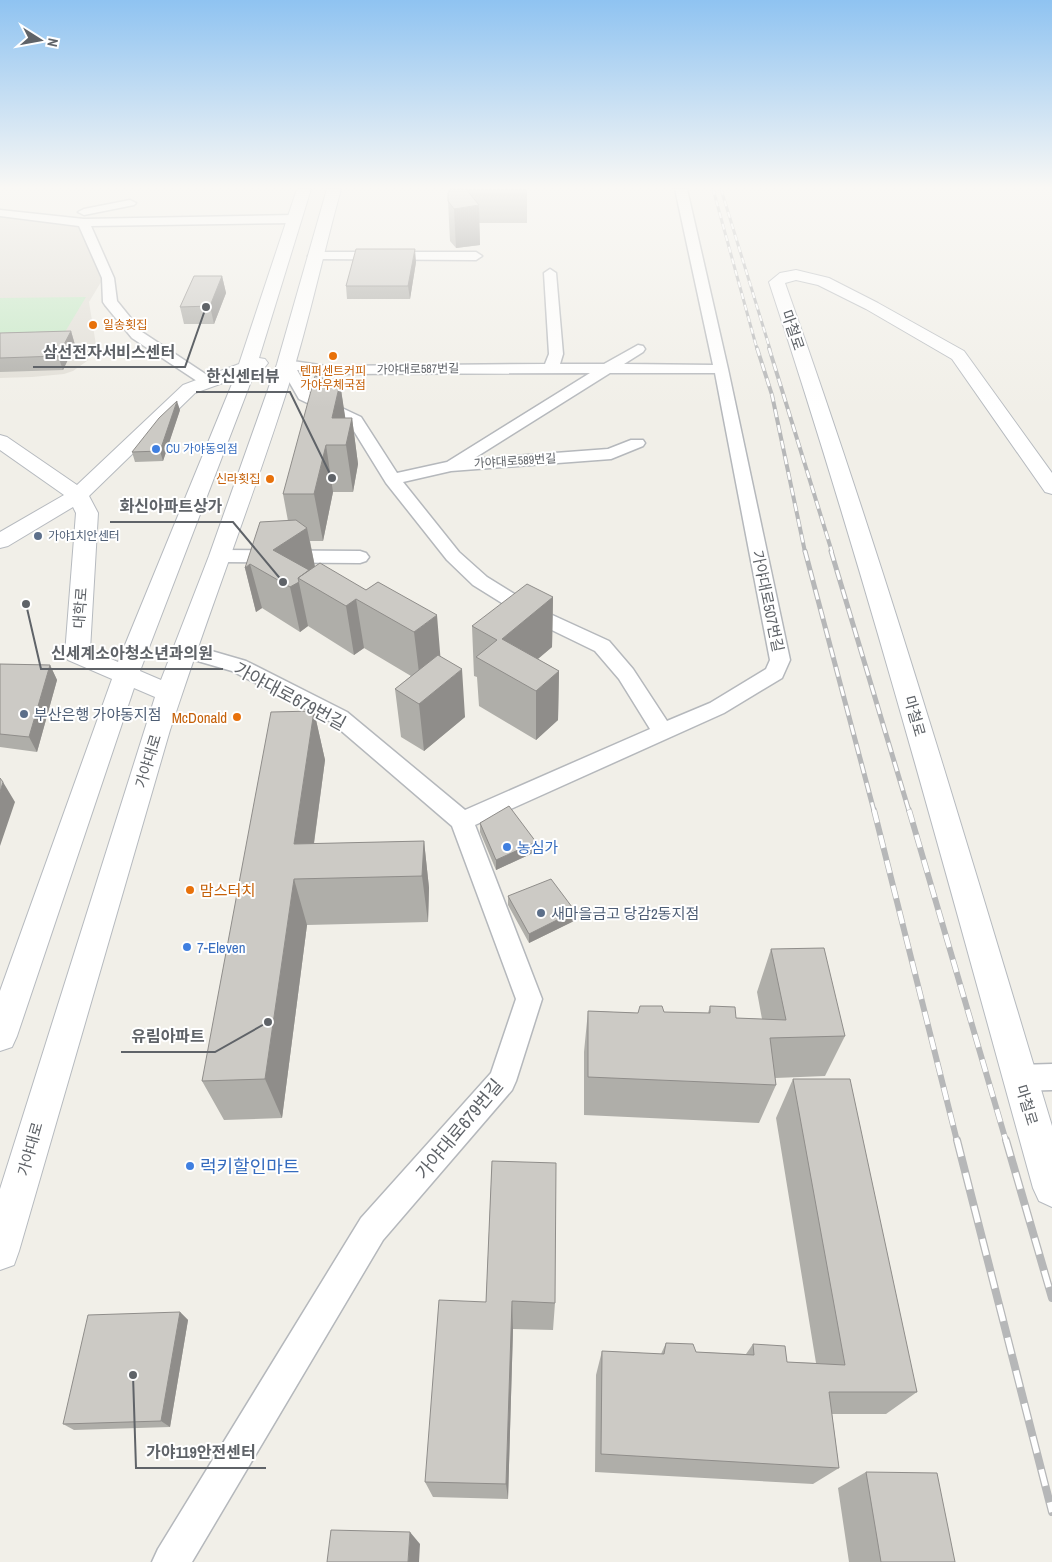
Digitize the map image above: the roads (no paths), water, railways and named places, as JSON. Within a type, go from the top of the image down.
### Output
[{"type":"main road","points":[[0,1036],[50,897],[126,674],[248,365],[280,262]]},
{"type":"main road","name":"가야대로","points":[[0,1251],[169,693],[220,556],[287,360],[312,262]]},
{"type":"main road","name":"마철로","points":[[1052,488],[958,355],[872,306],[823,281],[810,277],[786,276],[777,282],[814,390],[894,642],[1052,1188]]},
{"type":"main road","points":[[0,541],[78,495],[189,390],[248,365],[287,360]]},
{"type":"main road","points":[[1,444],[78,495]]},
{"type":"main road","name":"대학로","points":[[78,495],[87,513],[77,654],[169,693]]},
{"type":"street","points":[[101,262],[108,278],[110,302],[137,335],[208,382]]},
{"type":"street","name":"가야대로507번길","points":[[462,821],[717,708],[775,673],[780,660],[697,262]]},
{"type":"street","points":[[550,273],[556,354],[551,369]]},
{"type":"street","points":[[451,466],[638,349]]},
{"type":"street","name":"가야대로587번길","points":[[287,360],[326,370],[443,368],[721,370]]},
{"type":"street","points":[[287,360],[304,396],[355,420],[392,479],[453,556],[480,581],[530,612],[602,646],[626,674],[664,733]]},
{"type":"street","name":"가야대로589번길","points":[[392,479],[451,466],[610,454],[637,443]]},
{"type":"street","points":[[220,556],[360,557]]},
{"type":"street","name":"가야대로679번길","points":[[171,1562],[372,1229],[502,1081],[529,999],[462,821],[339,717],[239,666],[184,650]]},
{"type":"street","points":[[1019,1078],[1052,1077]]},
{"type":"railway","points":[[733,262],[757,349]]},
{"type":"railway","points":[[743,262],[770,349]]},
{"type":"railway","points":[[757,348],[772,395],[805,552]]},
{"type":"railway","points":[[769,348],[832,552]]},
{"type":"railway","points":[[805,551],[874,811]]},
{"type":"railway","points":[[831,551],[909,811]]},
{"type":"railway","points":[[874,810],[957,1141]]},
{"type":"railway","points":[[909,810],[1006,1141]]},
{"type":"railway","points":[[957,1140],[1052,1512]]},
{"type":"railway","points":[[1006,1140],[1052,1298]]},
{"type":"place","name":"삼선전자서비스센터","points":[[206,307]]},
{"type":"place","name":"일송횟집","points":[[93,325]]},
{"type":"place","name":"텐퍼센트커피 가야우체국점","points":[[333,356]]},
{"type":"place","name":"CU 가야동의점","points":[[156,449]]},
{"type":"place","name":"한신센터뷰","points":[[332,478]]},
{"type":"place","name":"신라횟집","points":[[270,479]]},
{"type":"place","name":"가야1치안센터","points":[[38,536]]},
{"type":"place","name":"화신아파트상가","points":[[283,582]]},
{"type":"place","name":"신세계소아청소년과의원","points":[[26,604]]},
{"type":"place","name":"부산은행 가야동지점","points":[[24,714]]},
{"type":"place","name":"McDonald","points":[[237,717]]},
{"type":"place","name":"농심가","points":[[507,847]]},
{"type":"place","name":"맘스터치","points":[[190,890]]},
{"type":"place","name":"새마을금고 당감2동지점","points":[[541,913]]},
{"type":"place","name":"7-Eleven","points":[[187,947]]},
{"type":"place","name":"유림아파트","points":[[268,1022]]},
{"type":"place","name":"럭키할인마트","points":[[190,1166]]},
{"type":"place","name":"가야119안전센터","points":[[133,1375]]}]
